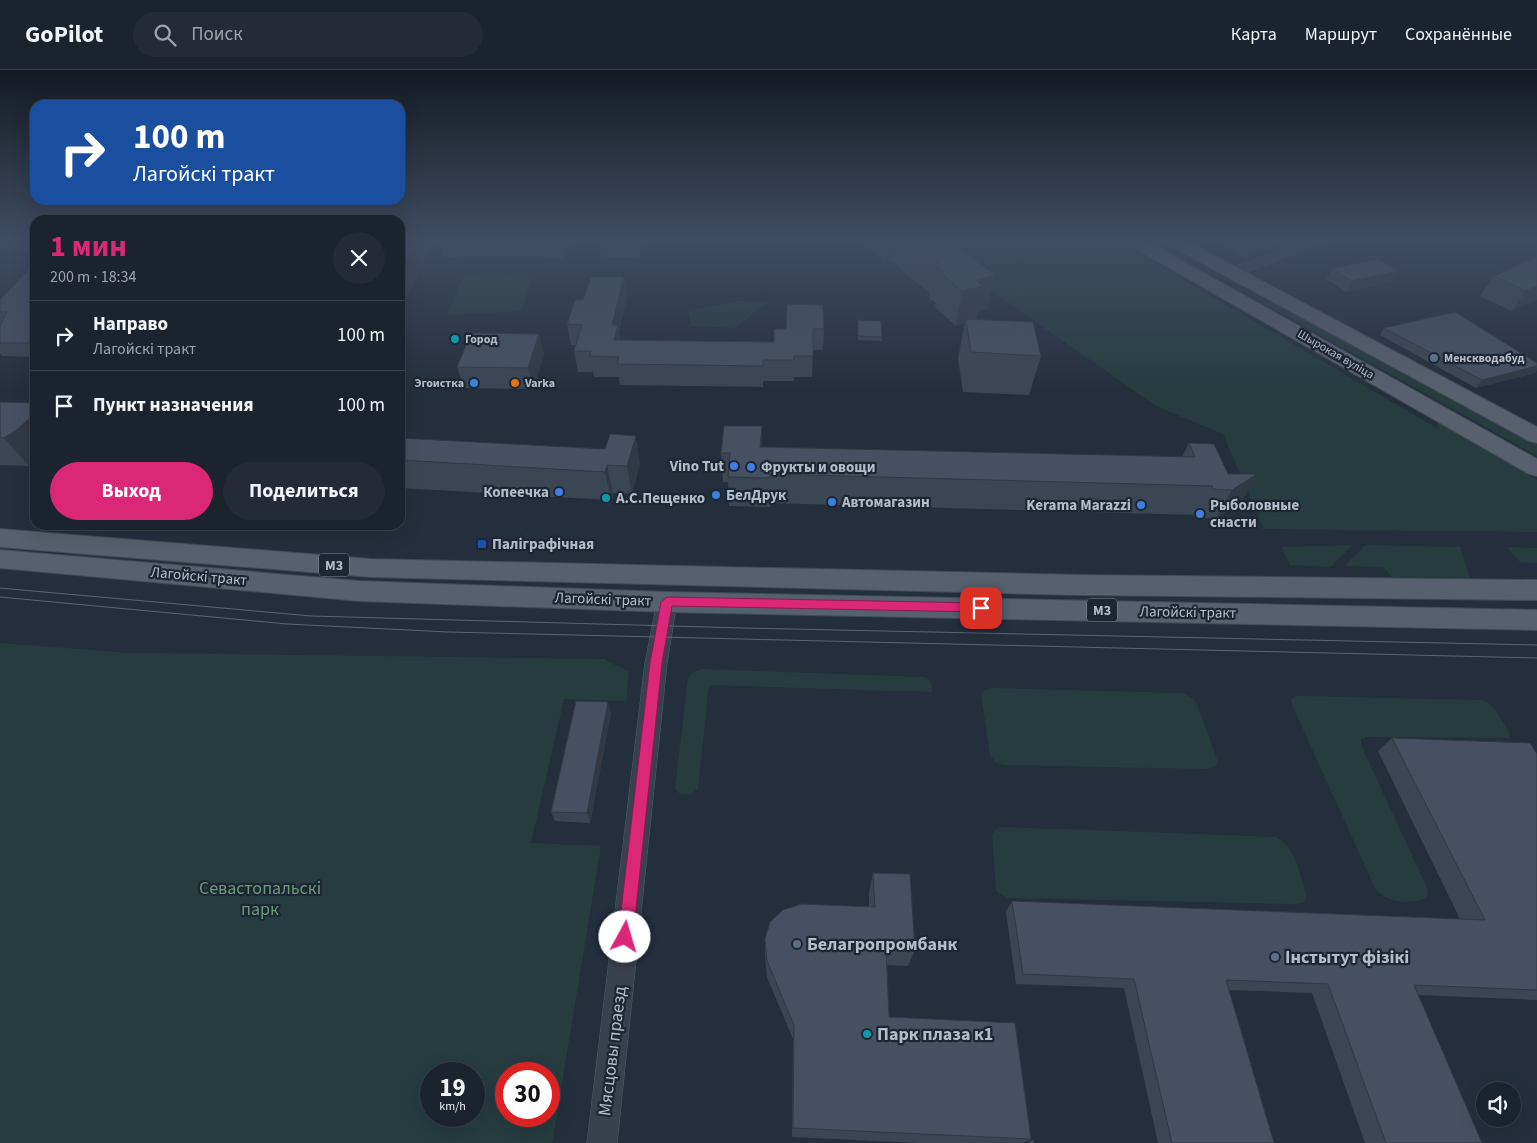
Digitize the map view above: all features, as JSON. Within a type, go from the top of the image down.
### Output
[{"type":"main road","name":"Шырокая вуліца","points":[[1223,290],[1537,469]]},
{"type":"main road","points":[[1235,297],[1252,290]]},
{"type":"main road","name":"Шырокая вуліца","points":[[1266,290],[1537,436]]},
{"type":"main road","name":"Лагойскі тракт","points":[[0,538],[370,568],[668,589],[1537,620]]},
{"type":"main road","name":"Лагойскі тракт","points":[[0,559],[359,591],[668,589],[1537,590]]},
{"type":"street","name":"Мясцовы праезд","points":[[602,1143],[656,663],[668,589]]},
{"type":"green space","points":[[457,290],[527,290],[522,311],[447,315]]},
{"type":"green space","points":[[990,290],[1200,290],[1437,428],[1437,419],[1537,480],[1537,532],[1264,529],[1223,434],[1156,406]]},
{"type":"green space","points":[[1275,298],[1537,443],[1537,456],[1263,303]]},
{"type":"green space","points":[[738,301],[768,302],[735,328],[691,326],[688,311]]},
{"type":"green space","points":[[1353,545],[1330,567],[1290,565],[1282,547]]},
{"type":"green space","points":[[1366,545],[1460,547],[1470,578],[1392,577],[1383,567],[1344,566]]},
{"type":"green space","points":[[1507,547],[1537,548],[1537,563],[1520,562]]},
{"type":"green space","name":"Севастопальскі парк","points":[[0,643],[131,653],[604,659],[629,672],[626,701],[564,699],[531,843],[601,846],[560,1095],[560,1062],[495,1062],[495,1127],[555,1127],[552,1143],[0,1143]]},
{"type":"green space","points":[[701,669],[926,677],[931,682],[932,692],[709,685],[698,789],[689,795],[680,794],[675,788],[688,678],[693,672]]},
{"type":"green space","points":[[991,688],[1184,693],[1197,704],[1218,762],[1215,767],[1207,769],[1004,765],[995,762],[990,755],[981,695],[984,691]]},
{"type":"green space","points":[[1296,696],[1482,700],[1487,702],[1498,714],[1510,734],[1509,738],[1365,737],[1361,739],[1361,745],[1428,890],[1427,898],[1413,902],[1392,900],[1385,897],[1375,888],[1293,707],[1291,700]]},
{"type":"green space","points":[[1003,827],[1276,837],[1283,842],[1293,855],[1307,896],[1304,902],[1296,904],[1007,898],[996,891],[992,835],[995,830]]},
{"type":"building","points":[[9,290],[30,290],[30,343],[0,343],[0,326],[7,312],[0,312],[0,300]]},
{"type":"building","points":[[586,290],[621,290],[612,325],[618,325],[614,340],[774,342],[774,329],[786,329],[787,304],[823,305],[824,329],[813,329],[813,356],[794,356],[794,360],[763,360],[763,366],[617,364],[619,357],[590,356],[591,351],[574,351],[582,325],[567,324],[575,300],[583,300]]},
{"type":"building","points":[[1455,312],[1537,363],[1537,366],[1482,380],[1384,328]]},
{"type":"building","points":[[966,319],[1033,322],[1041,356],[971,352]]},
{"type":"building","points":[[858,320],[881,321],[882,337],[858,336]]},
{"type":"building","points":[[471,333],[539,334],[528,368],[457,367]]},
{"type":"building","points":[[0,402],[30,403],[30,418],[18,429],[4,438],[0,437]]},
{"type":"building","points":[[724,426],[762,426],[760,447],[1195,457],[1189,443],[1214,444],[1228,474],[1257,474],[1232,490],[1213,489],[1212,486],[770,474],[770,478],[728,477],[730,453],[721,453]]},
{"type":"building","points":[[610,434],[636,436],[627,466],[607,465],[605,472],[405,460],[405,438],[605,449]]},
{"type":"building","points":[[576,701],[608,702],[587,813],[551,812]]},
{"type":"building","name":"Інстытут фізікі","points":[[1392,738],[1530,743],[1537,754],[1537,990],[1414,985],[1482,1143],[1386,1143],[1328,984],[1226,980],[1274,1143],[1172,1143],[1134,979],[1023,974],[1012,901],[1485,920]]},
{"type":"building","name":"Парк плаза к1","points":[[873,873],[910,874],[915,950],[886,948],[889,1017],[1015,1023],[1031,1139],[793,1128],[794,1025],[767,961],[765,939],[770,922],[783,910],[802,904],[875,907]]},
{"type":"tram line","points":[[0,588],[311,616],[743,628],[1537,645]]},
{"type":"tram line","points":[[0,597],[287,624],[448,632],[1537,658]]},
{"type":"place","name":"Город","points":[[455,339]]},
{"type":"place","name":"Менскводабуд","points":[[1434,358]]},
{"type":"place","name":"Эгоистка","points":[[474,383]]},
{"type":"place","name":"Varka","points":[[515,383]]},
{"type":"place","name":"Vino Tut","points":[[734,466]]},
{"type":"place","name":"Фрукты и овощи","points":[[751,467]]},
{"type":"place","name":"Копеечка","points":[[559,492]]},
{"type":"place","name":"БелДрук","points":[[716,495]]},
{"type":"place","name":"А.С.Пещенко","points":[[606,498]]},
{"type":"place","name":"Автомагазин","points":[[832,502]]},
{"type":"place","name":"Kerama Marazzi","points":[[1141,505]]},
{"type":"place","name":"Рыболовные снасти","points":[[1200,514]]},
{"type":"place","name":"Паліграфічная","points":[[482,544]]},
{"type":"place","name":"Белагропромбанк","points":[[797,944]]},
{"type":"place","name":"Інстытут фізікі","points":[[1275,957]]},
{"type":"place","name":"Парк плаза к1","points":[[867,1034]]},
{"type":"route","points":[[625,937],[656,663],[667,602],[981,608]]}]
